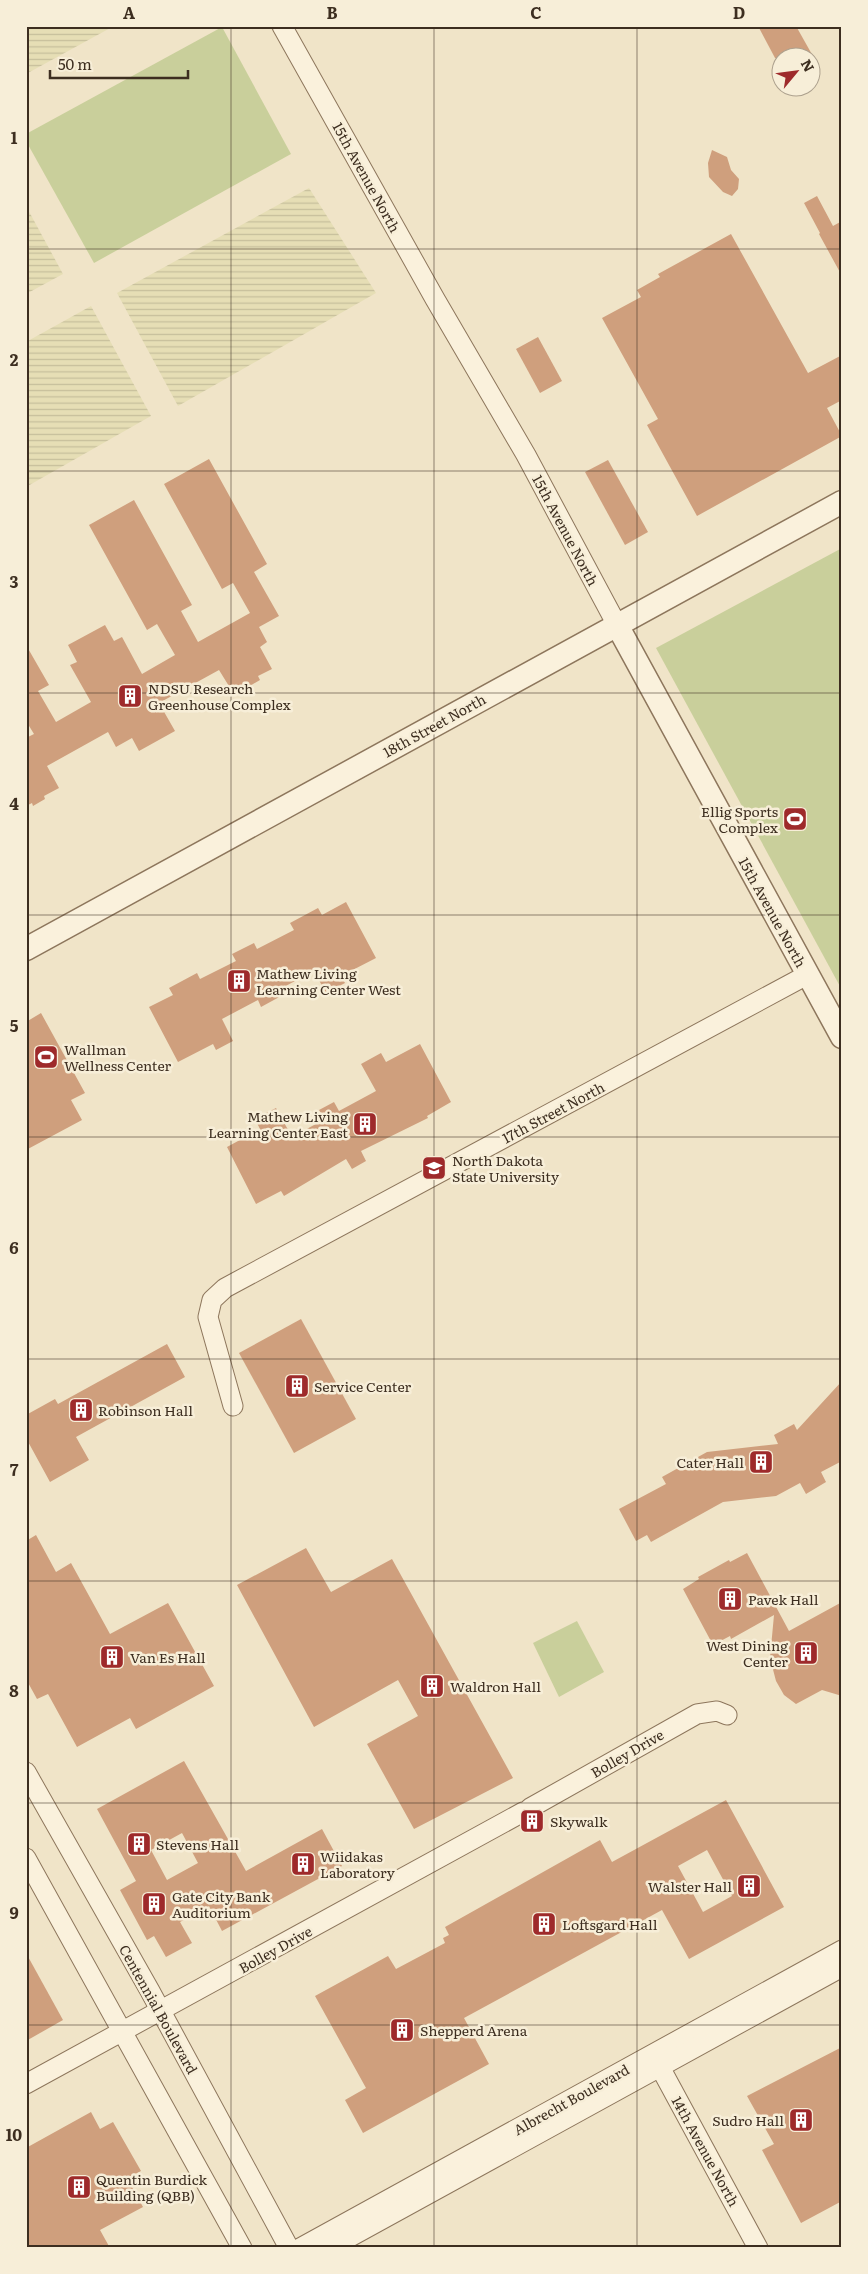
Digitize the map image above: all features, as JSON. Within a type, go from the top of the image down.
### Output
[{"type":"street","name":"15th Avenue North","points":[[282,26],[435,299],[526,455],[842,1038]]},
{"type":"street","name":"18th Street North","points":[[26,949],[842,502]]},
{"type":"street","name":"17th Street North","points":[[232,1406],[208,1317],[212,1300],[224,1288],[807,974]]},
{"type":"street","name":"Bolley Drive","points":[[26,2084],[697,1714],[717,1711],[727,1716]]},
{"type":"street","name":"Centennial Boulevard","points":[[26,1772],[290,2248]]},
{"type":"street","points":[[26,1858],[242,2248]]},
{"type":"street","name":"Albrecht Boulevard","points":[[330,2248],[657,2060],[842,1950]]},
{"type":"street","name":"Albrecht Boulevard","points":[[300,2248],[657,2060],[842,1967]]},
{"type":"street","name":"14th Avenue North","points":[[657,2060],[758,2248]]},
{"type":"shaded area","points":[[26,26],[114,26],[26,74]]},
{"type":"shaded area","points":[[309,188],[376,293],[178,406],[117,293]]},
{"type":"shaded area","points":[[26,206],[63,274],[26,294]]},
{"type":"shaded area","points":[[91,306],[151,416],[26,487],[26,342]]},
{"type":"green space","points":[[222,27],[291,154],[94,263],[26,141],[26,134]]},
{"type":"green space","name":"Ellig Sports Complex","points":[[842,548],[842,990],[656,648]]},
{"type":"green space","points":[[577,1621],[604,1672],[559,1697],[533,1643]]},
{"type":"building","points":[[758,26],[796,26],[808,48],[770,48]]},
{"type":"building","points":[[712,150],[727,157],[731,170],[739,179],[738,189],[732,196],[723,192],[709,177],[708,163]]},
{"type":"building","points":[[817,196],[833,226],[842,221],[842,276],[804,203]]},
{"type":"building","points":[[731,234],[808,373],[842,355],[842,400],[827,408],[842,436],[697,516],[647,425],[658,419],[602,318],[641,297],[637,290],[660,277],[658,274]]},
{"type":"building","points":[[538,337],[562,381],[540,393],[516,349]]},
{"type":"building","points":[[209,459],[267,564],[254,572],[279,616],[259,627],[267,642],[260,647],[272,669],[258,676],[260,680],[248,687],[246,683],[232,691],[219,670],[159,703],[175,731],[139,751],[132,738],[116,747],[108,732],[47,766],[59,788],[44,796],[45,799],[33,806],[32,803],[26,806],[26,738],[34,734],[26,721],[26,645],[49,685],[38,691],[56,722],[91,702],[70,665],[77,662],[68,645],[105,625],[114,641],[122,637],[142,674],[175,655],[157,624],[147,630],[89,525],[134,500],[192,605],[181,611],[198,642],[250,613],[233,583],[222,589],[164,484]]},
{"type":"building","points":[[608,460],[648,532],[625,545],[585,472]]},
{"type":"building","name":"Mathew Living Learning Center West","points":[[346,902],[376,958],[341,976],[345,983],[326,993],[314,971],[280,989],[283,995],[261,1007],[258,1000],[222,1019],[233,1041],[216,1050],[213,1044],[178,1062],[149,1007],[173,995],[169,988],[197,973],[200,979],[236,961],[232,954],[254,943],[257,949],[294,930],[290,923],[318,908],[322,915]]},
{"type":"building","name":"Wallman Wellness Center","points":[[41,1013],[85,1093],[71,1100],[82,1120],[26,1150],[26,1022]]},
{"type":"building","name":"Mathew Living Learning Center East","points":[[420,1044],[451,1102],[427,1116],[428,1118],[361,1151],[366,1161],[352,1169],[346,1159],[284,1196],[281,1191],[256,1204],[227,1147],[260,1129],[255,1119],[276,1108],[292,1137],[325,1119],[319,1110],[334,1102],[339,1111],[376,1091],[361,1064],[381,1053],[386,1062]]},
{"type":"building","name":"Service Center","points":[[301,1319],[356,1419],[294,1453],[239,1353]]},
{"type":"building","name":"Robinson Hall","points":[[167,1344],[185,1377],[76,1437],[89,1460],[50,1482],[26,1438],[26,1415],[55,1399],[58,1404]]},
{"type":"building","name":"Cater Hall","points":[[842,1381],[842,1461],[821,1472],[826,1482],[806,1494],[800,1483],[776,1496],[723,1502],[651,1542],[647,1535],[636,1541],[619,1509],[666,1484],[662,1477],[707,1452],[778,1444],[774,1435],[794,1424],[797,1430]]},
{"type":"building","name":"Van Es Hall","points":[[36,1535],[56,1572],[71,1563],[110,1634],[168,1603],[214,1686],[136,1729],[130,1718],[77,1747],[48,1694],[37,1699],[26,1679],[26,1541]]},
{"type":"building","points":[[306,1548],[331,1592],[392,1559],[513,1778],[414,1829],[367,1744],[418,1716],[398,1680],[314,1727],[237,1585]]},
{"type":"building","points":[[747,1553],[789,1631],[842,1602],[842,1696],[822,1690],[796,1704],[784,1695],[776,1681],[770,1658],[774,1615],[731,1639],[730,1636],[713,1645],[683,1589],[699,1579],[698,1577],[729,1560],[730,1562]]},
{"type":"building","points":[[184,1761],[246,1871],[322,1829],[342,1866],[222,1931],[209,1906],[180,1922],[192,1943],[166,1957],[154,1936],[147,1940],[120,1890],[136,1881],[97,1809]],"holes":[[[182,1833],[198,1863],[167,1880],[151,1850]]]},
{"type":"building","points":[[726,1800],[784,1907],[689,1959],[662,1910],[464,2018],[489,2064],[363,2133],[345,2100],[366,2088],[315,1996],[388,1956],[396,1969],[445,1943],[443,1938],[449,1935],[445,1927],[600,1840],[612,1862]],"holes":[[[707,1850],[732,1896],[703,1912],[678,1866]]]},
{"type":"building","points":[[26,1953],[63,2020],[26,2041]]},
{"type":"building","name":"Sudro Hall","points":[[842,2047],[842,2201],[801,2223],[762,2150],[774,2144],[747,2096]]},
{"type":"building","name":"Quentin Burdick Building (QBB)","points":[[91,2112],[100,2129],[113,2122],[141,2171],[127,2178],[143,2207],[100,2230],[110,2248],[26,2248],[26,2148]]},
{"type":"place","name":"NDSU Research Greenhouse Complex","points":[[130,696]]},
{"type":"place","name":"Ellig Sports Complex","points":[[795,819]]},
{"type":"place","name":"Mathew Living Learning Center West","points":[[239,981]]},
{"type":"place","name":"Wallman Wellness Center","points":[[46,1057]]},
{"type":"place","name":"Mathew Living Learning Center East","points":[[365,1124]]},
{"type":"place","name":"North Dakota State University","points":[[434,1168]]},
{"type":"place","name":"Service Center","points":[[297,1386]]},
{"type":"place","name":"Robinson Hall","points":[[81,1410]]},
{"type":"place","name":"Cater Hall","points":[[761,1462]]},
{"type":"place","name":"Pavek Hall","points":[[730,1599]]},
{"type":"place","name":"West Dining Center","points":[[806,1653]]},
{"type":"place","name":"Van Es Hall","points":[[112,1657]]},
{"type":"place","name":"Waldron Hall","points":[[432,1686]]},
{"type":"place","name":"Skywalk","points":[[532,1821]]},
{"type":"place","name":"Stevens Hall","points":[[139,1844]]},
{"type":"place","name":"Wiidakas Laboratory","points":[[303,1864]]},
{"type":"place","name":"Walster Hall","points":[[749,1886]]},
{"type":"place","name":"Gate City Bank Auditorium","points":[[154,1904]]},
{"type":"place","name":"Loftsgard Hall","points":[[544,1924]]},
{"type":"place","name":"Shepperd Arena","points":[[402,2030]]},
{"type":"place","name":"Sudro Hall","points":[[801,2120]]},
{"type":"place","name":"Quentin Burdick Building (QBB)","points":[[79,2187]]}]
